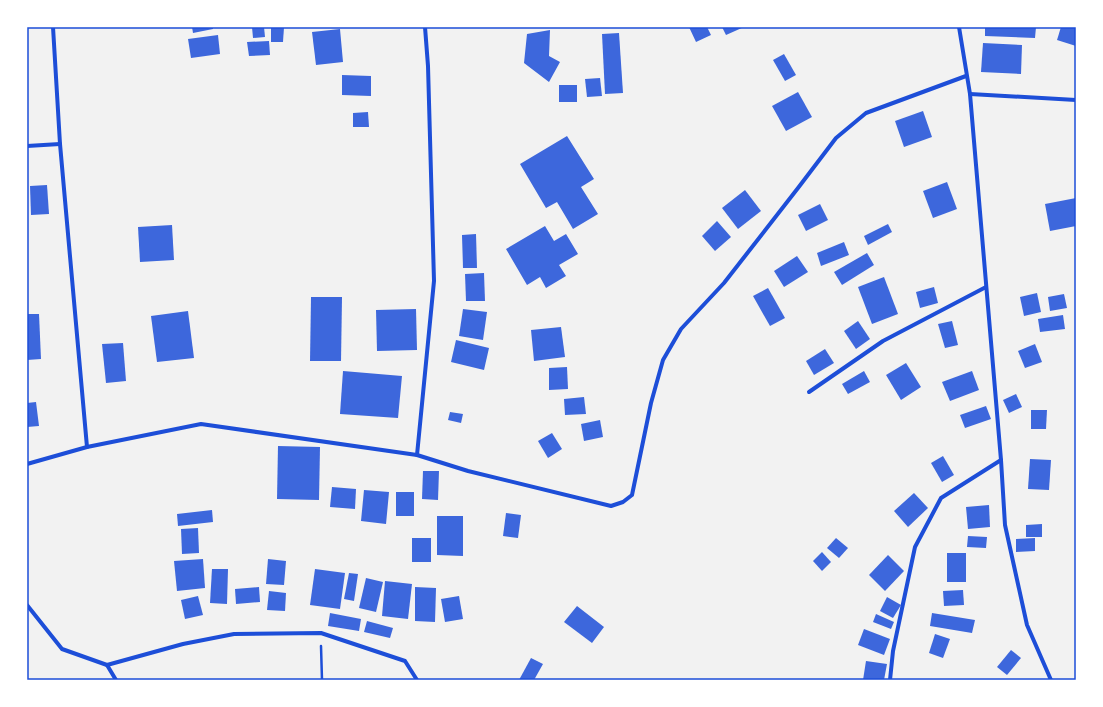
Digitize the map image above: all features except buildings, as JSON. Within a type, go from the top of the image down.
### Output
[{"type":"street","points":[[53,27],[60,144],[87,447]]},
{"type":"street","points":[[417,455],[434,281],[428,66],[425,27]]},
{"type":"street","points":[[958,27],[970,94],[1001,460],[1005,525],[1027,625],[1051,680]]},
{"type":"street","points":[[27,464],[87,447],[201,424],[417,455],[468,471],[611,506],[623,502],[632,495],[651,403],[662,360],[681,329],[724,283],[836,138],[866,113],[966,76]]},
{"type":"street","points":[[970,94],[1076,100]]},
{"type":"street","points":[[27,146],[60,144]]},
{"type":"street","points":[[809,392],[883,342],[986,288]]},
{"type":"street","points":[[890,680],[893,651],[915,547],[941,498],[1001,460]]},
{"type":"street","points":[[27,605],[62,649],[107,665],[183,644],[234,634],[321,633],[405,661],[417,680]]},
{"type":"street","points":[[107,665],[116,680]]},
{"type":"path","points":[[321,633],[322,680]]}]
